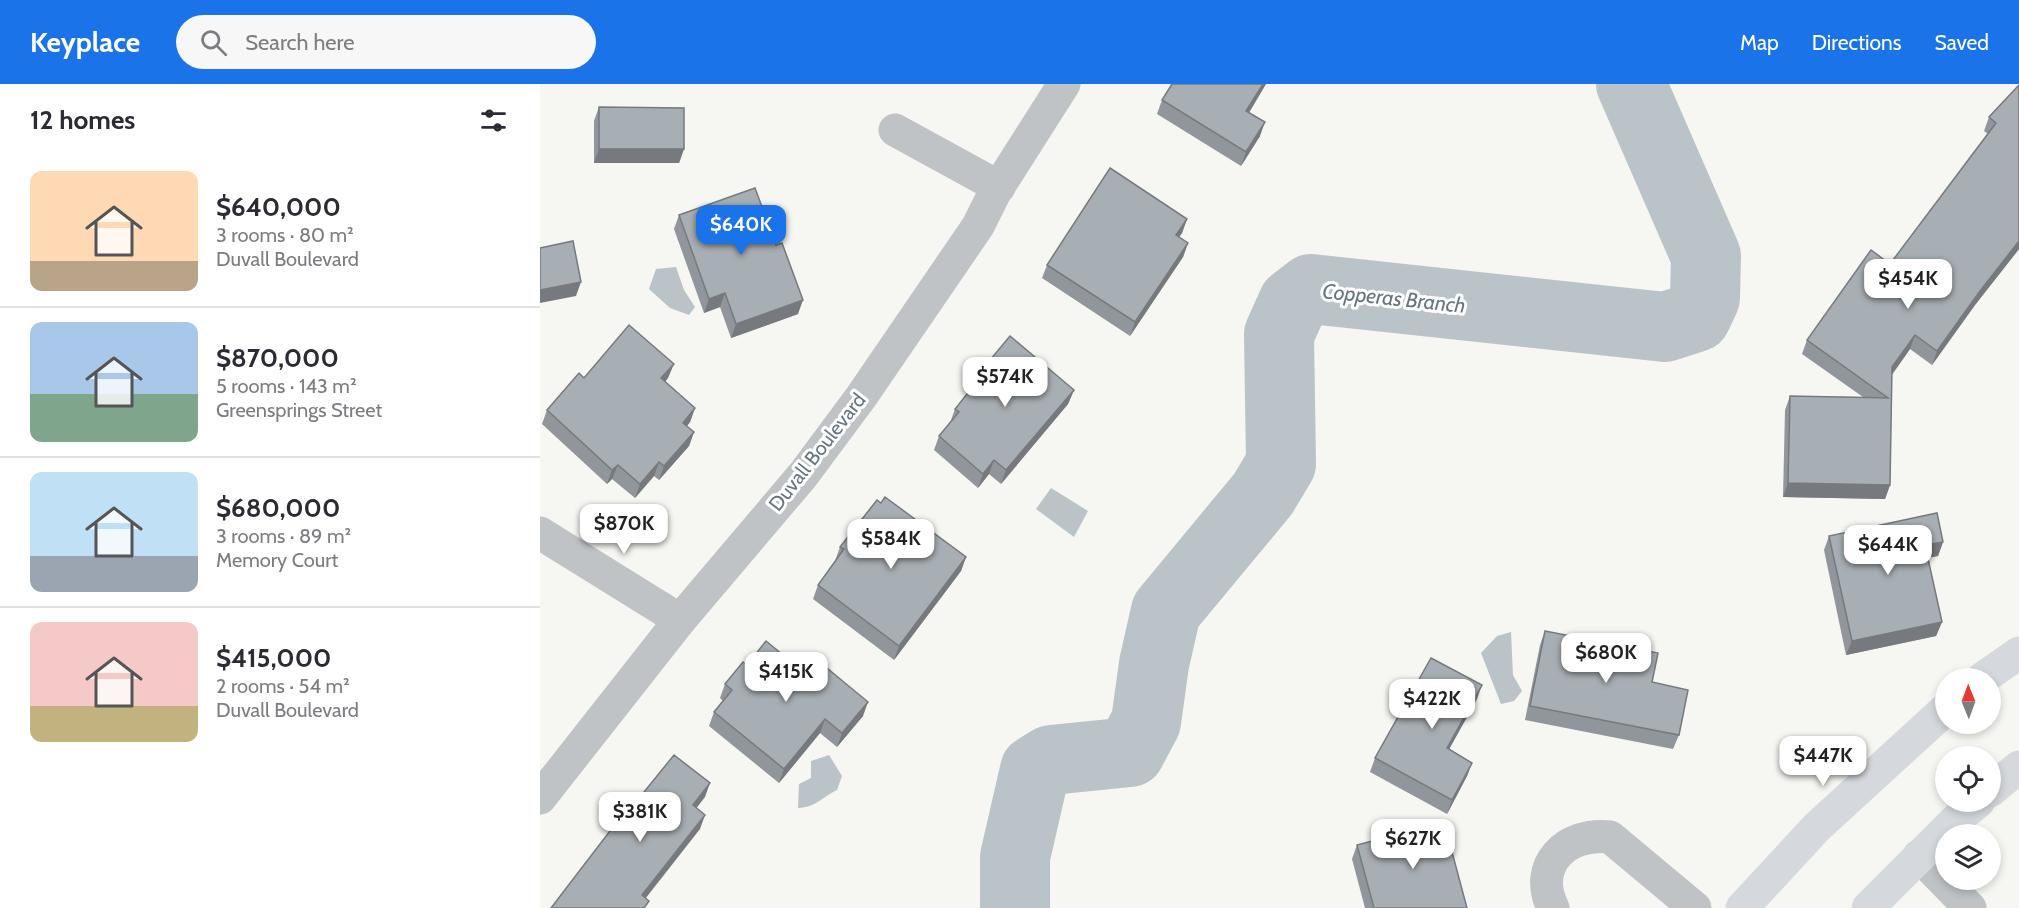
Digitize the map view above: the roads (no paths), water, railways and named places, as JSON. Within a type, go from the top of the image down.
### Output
[{"type":"main road","points":[[1997,668],[2019,653]]},
{"type":"main road","points":[[1742,908],[1817,827],[1935,718]]},
{"type":"main road","points":[[2001,782],[2019,767]]},
{"type":"main road","points":[[1868,908],[1966,812]]},
{"type":"street","name":"Duvall Boulevard","points":[[540,798],[680,620],[803,475],[861,397],[978,226],[999,187],[1064,84]]},
{"type":"street","points":[[895,130],[999,187]]},
{"type":"street","points":[[540,533],[680,620]]},
{"type":"street","points":[[1553,908],[1547,893],[1547,878],[1551,864],[1560,850],[1571,843],[1583,837],[1597,836],[1610,837],[1695,908]]},
{"type":"street","points":[[1919,856],[1970,908]]},
{"type":"waterway","name":"Copperas Branch","points":[[1015,908],[1015,857],[1035,770],[1051,760],[1130,752],[1146,722],[1154,664],[1166,611],[1263,494],[1281,464],[1279,334],[1293,303],[1311,289],[1665,327],[1696,317],[1705,298],[1706,256],[1631,84]]}]
